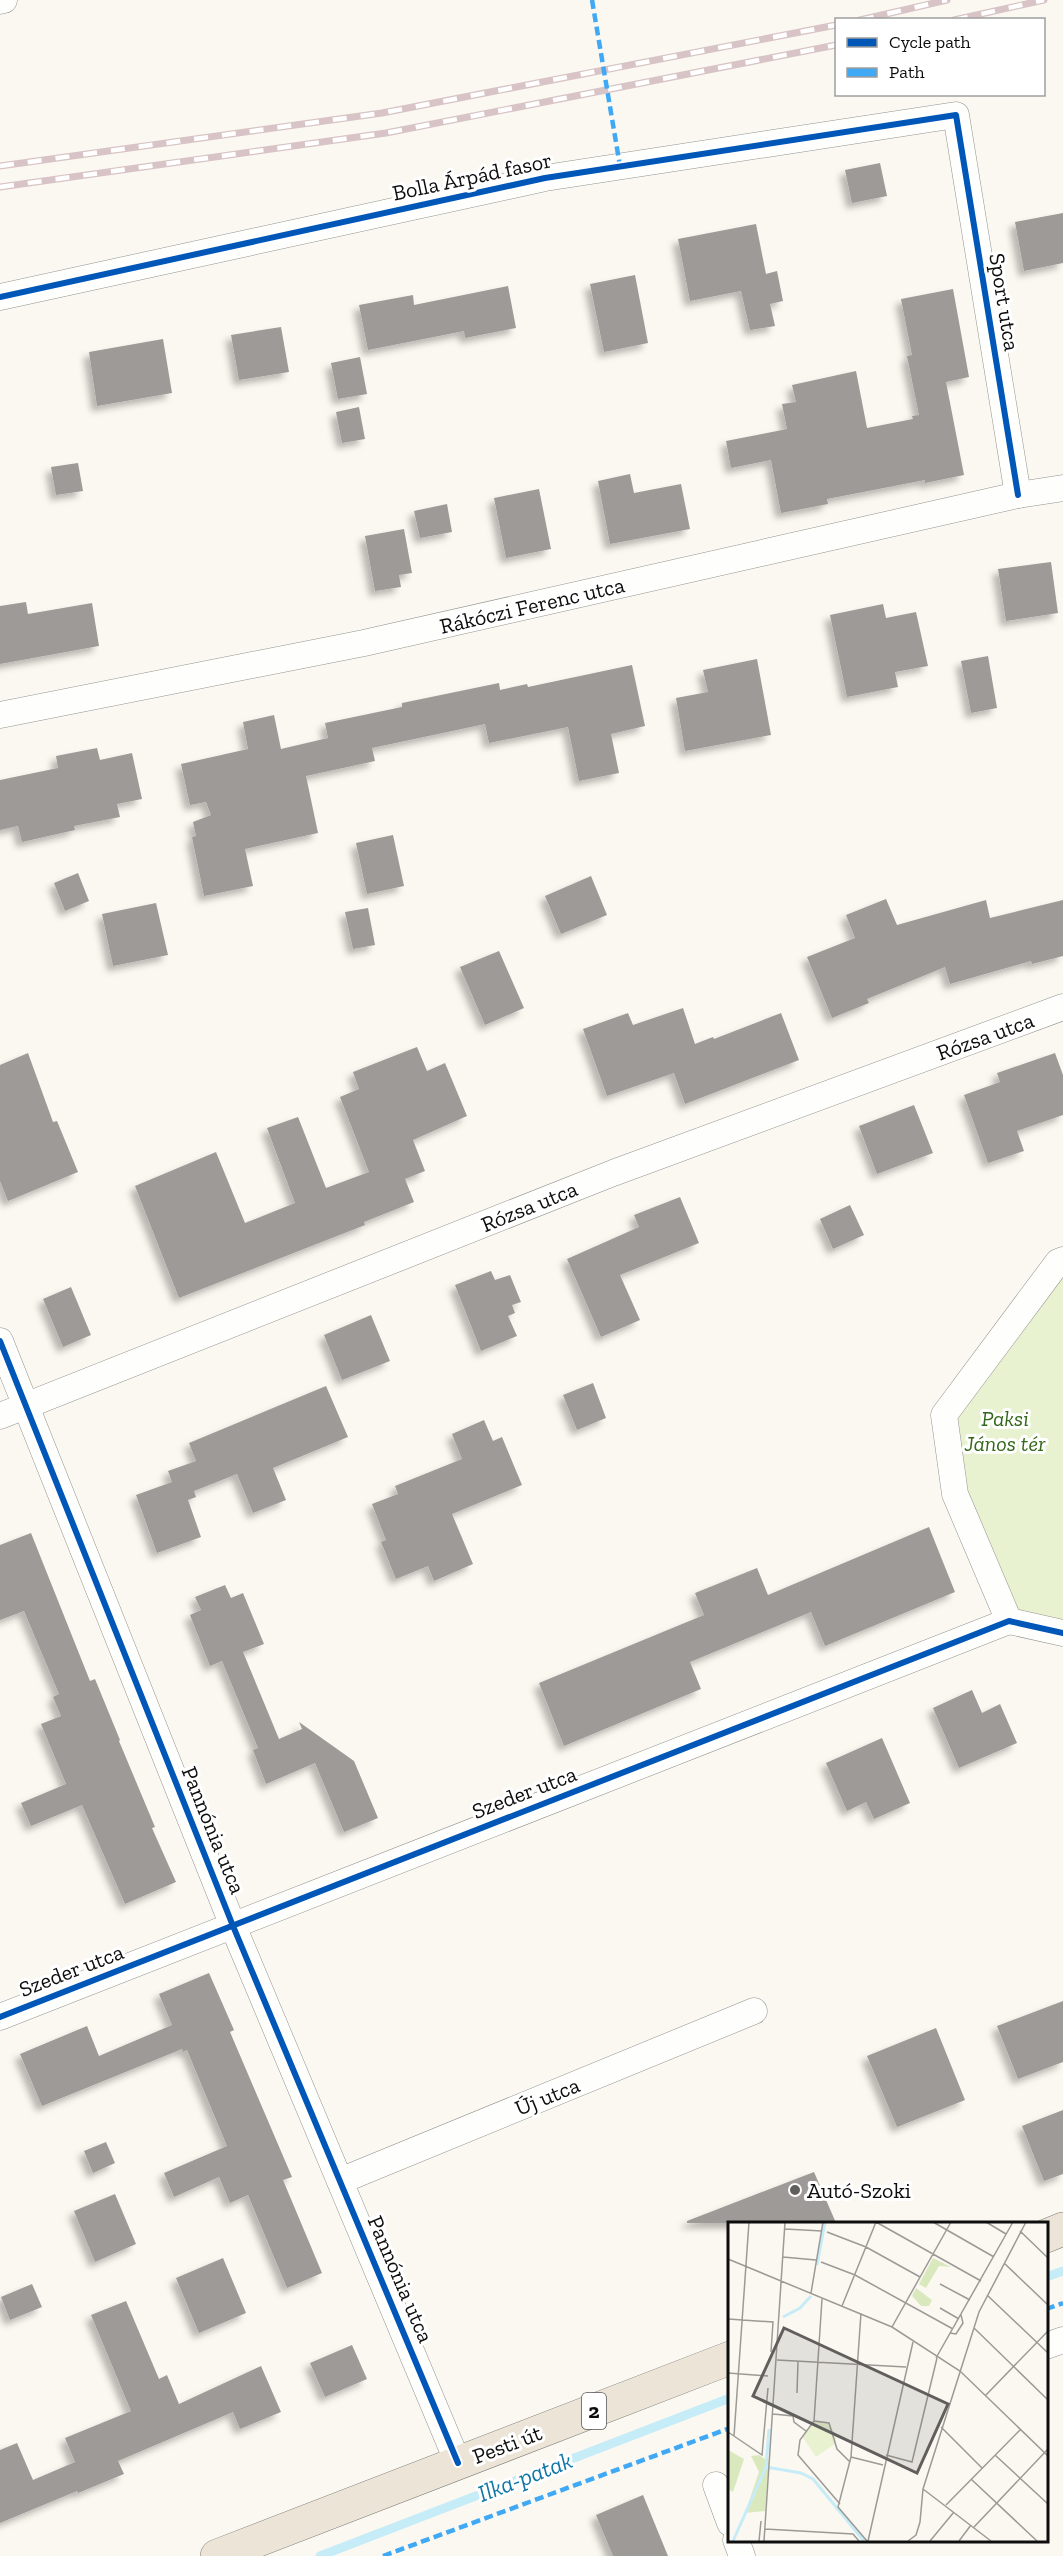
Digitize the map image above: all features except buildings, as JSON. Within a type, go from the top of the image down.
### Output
[{"type":"main road","points":[[1048,2236],[1063,2229]]},
{"type":"main road","name":"Pesti út","points":[[218,2556],[728,2359]]},
{"type":"street","name":"Bolla Árpád fasor","points":[[0,297],[545,178],[956,115]]},
{"type":"street","name":"Sport utca","points":[[956,115],[1018,495]]},
{"type":"street","name":"Rákóczi Ferenc utca","points":[[0,715],[364,643],[1018,495],[1063,488]]},
{"type":"street","name":"Rózsa utca","points":[[0,1416],[613,1173],[1063,1007]]},
{"type":"street","points":[[1063,1260],[1058,1262],[944,1415],[955,1494],[1009,1621],[1063,1633]]},
{"type":"street","name":"Pannónia utca","points":[[0,1341],[233,1926],[458,2463]]},
{"type":"street","name":"Szeder utca","points":[[0,2017],[1009,1621]]},
{"type":"street","name":"Új utca","points":[[340,2181],[754,2012]]},
{"type":"street","points":[[1048,2346],[1063,2340]]},
{"type":"street","points":[[716,2485],[728,2518]]},
{"type":"street","points":[[736,2541],[742,2556]]},
{"type":"green space","name":"Paksi János tér","points":[[1063,1260],[1063,1633],[1009,1621],[955,1494],[944,1415]]},
{"type":"waterway","name":"Ilka-patak","points":[[1048,2276],[1063,2271]]},
{"type":"waterway","name":"Ilka-patak","points":[[320,2556],[728,2399]]},
{"type":"railway","points":[[869,18],[947,0]]},
{"type":"railway","points":[[963,18],[1044,0]]},
{"type":"railway","points":[[0,166],[382,113],[835,25]]},
{"type":"railway","points":[[0,187],[386,133],[835,45]]},
{"type":"marked path","points":[[592,0],[620,166]]},
{"type":"marked path","points":[[1048,2308],[1063,2303]]},
{"type":"marked path","points":[[383,2556],[728,2429]]},
{"type":"cycle path","points":[[0,297],[545,178],[956,115],[1018,495]]},
{"type":"cycle path","points":[[0,1341],[233,1926],[458,2463]]},
{"type":"cycle path","points":[[0,2017],[1009,1621],[1063,1633]]},
{"type":"place","name":"Autó-Szoki","points":[[795,2190]]}]
